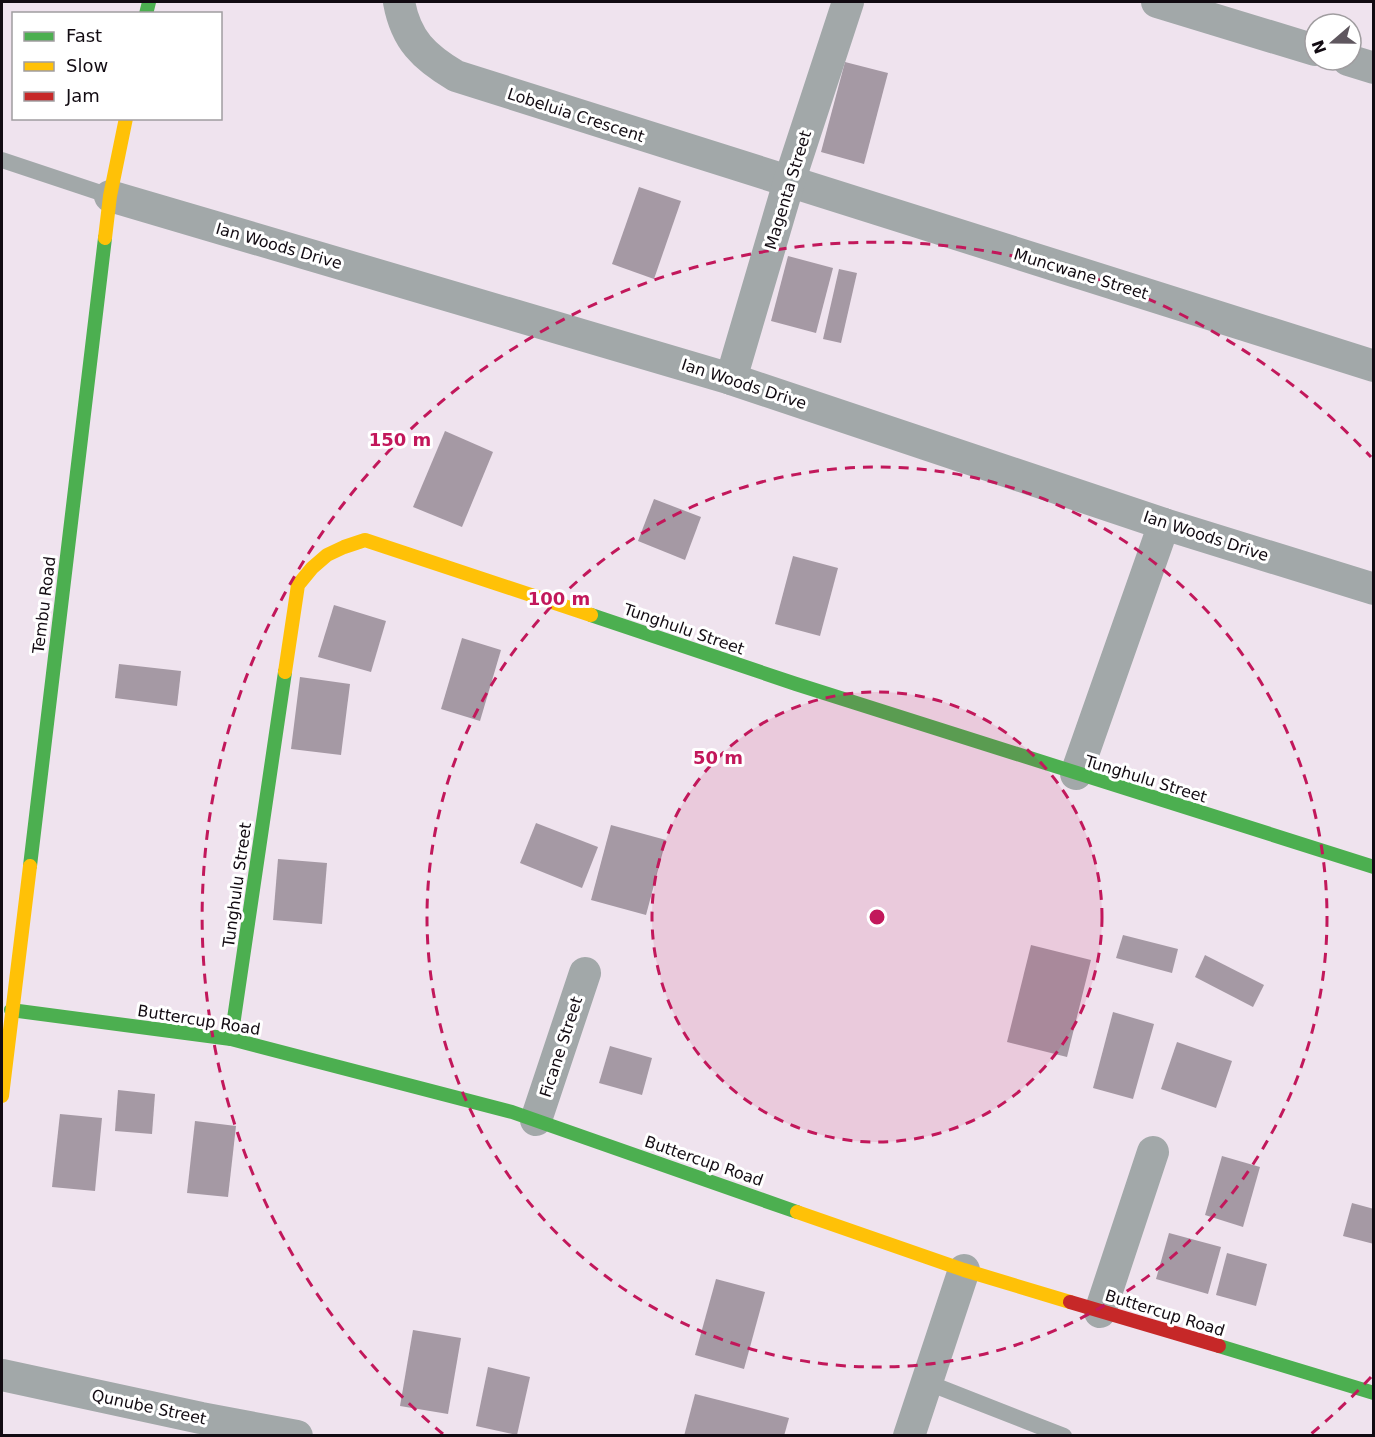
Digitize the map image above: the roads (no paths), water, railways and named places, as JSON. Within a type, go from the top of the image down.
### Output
[{"type":"street","name":"Lobeluia Crescent","points":[[399,2],[408,33],[420,49],[435,64],[456,76],[789,182]]},
{"type":"street","name":"Magenta Street","points":[[731,379],[789,182],[848,2]]},
{"type":"street","points":[[1157,2],[1303,46]]},
{"type":"street","name":"Tembu Road","points":[[2,1096],[110,196],[126,120]]},
{"type":"street","name":"Muncwane Street","points":[[789,182],[1374,366]]},
{"type":"street","name":"Ian Woods Drive","points":[[110,196],[731,379],[1164,524],[1374,589]]},
{"type":"street","points":[[1076,774],[1164,524]]},
{"type":"street","name":"Tunghulu Street","points":[[231,1039],[298,585],[323,558],[342,546],[365,540],[796,684],[1374,867]]},
{"type":"street","name":"Ficane Street","points":[[536,1120],[585,973]]},
{"type":"street","name":"Buttercup Road","points":[[11,1010],[231,1039],[512,1112],[964,1270],[1374,1393]]},
{"type":"street","points":[[1100,1311],[1153,1152]]},
{"type":"street","points":[[909,1436],[964,1270]]},
{"type":"street","name":"Qunube Street","points":[[2,1375],[201,1418],[297,1436]]},
{"type":"lane","points":[[2,160],[110,196]]},
{"type":"lane","points":[[2,942],[19,944]]},
{"type":"lane","points":[[926,1382],[1064,1436]]}]
